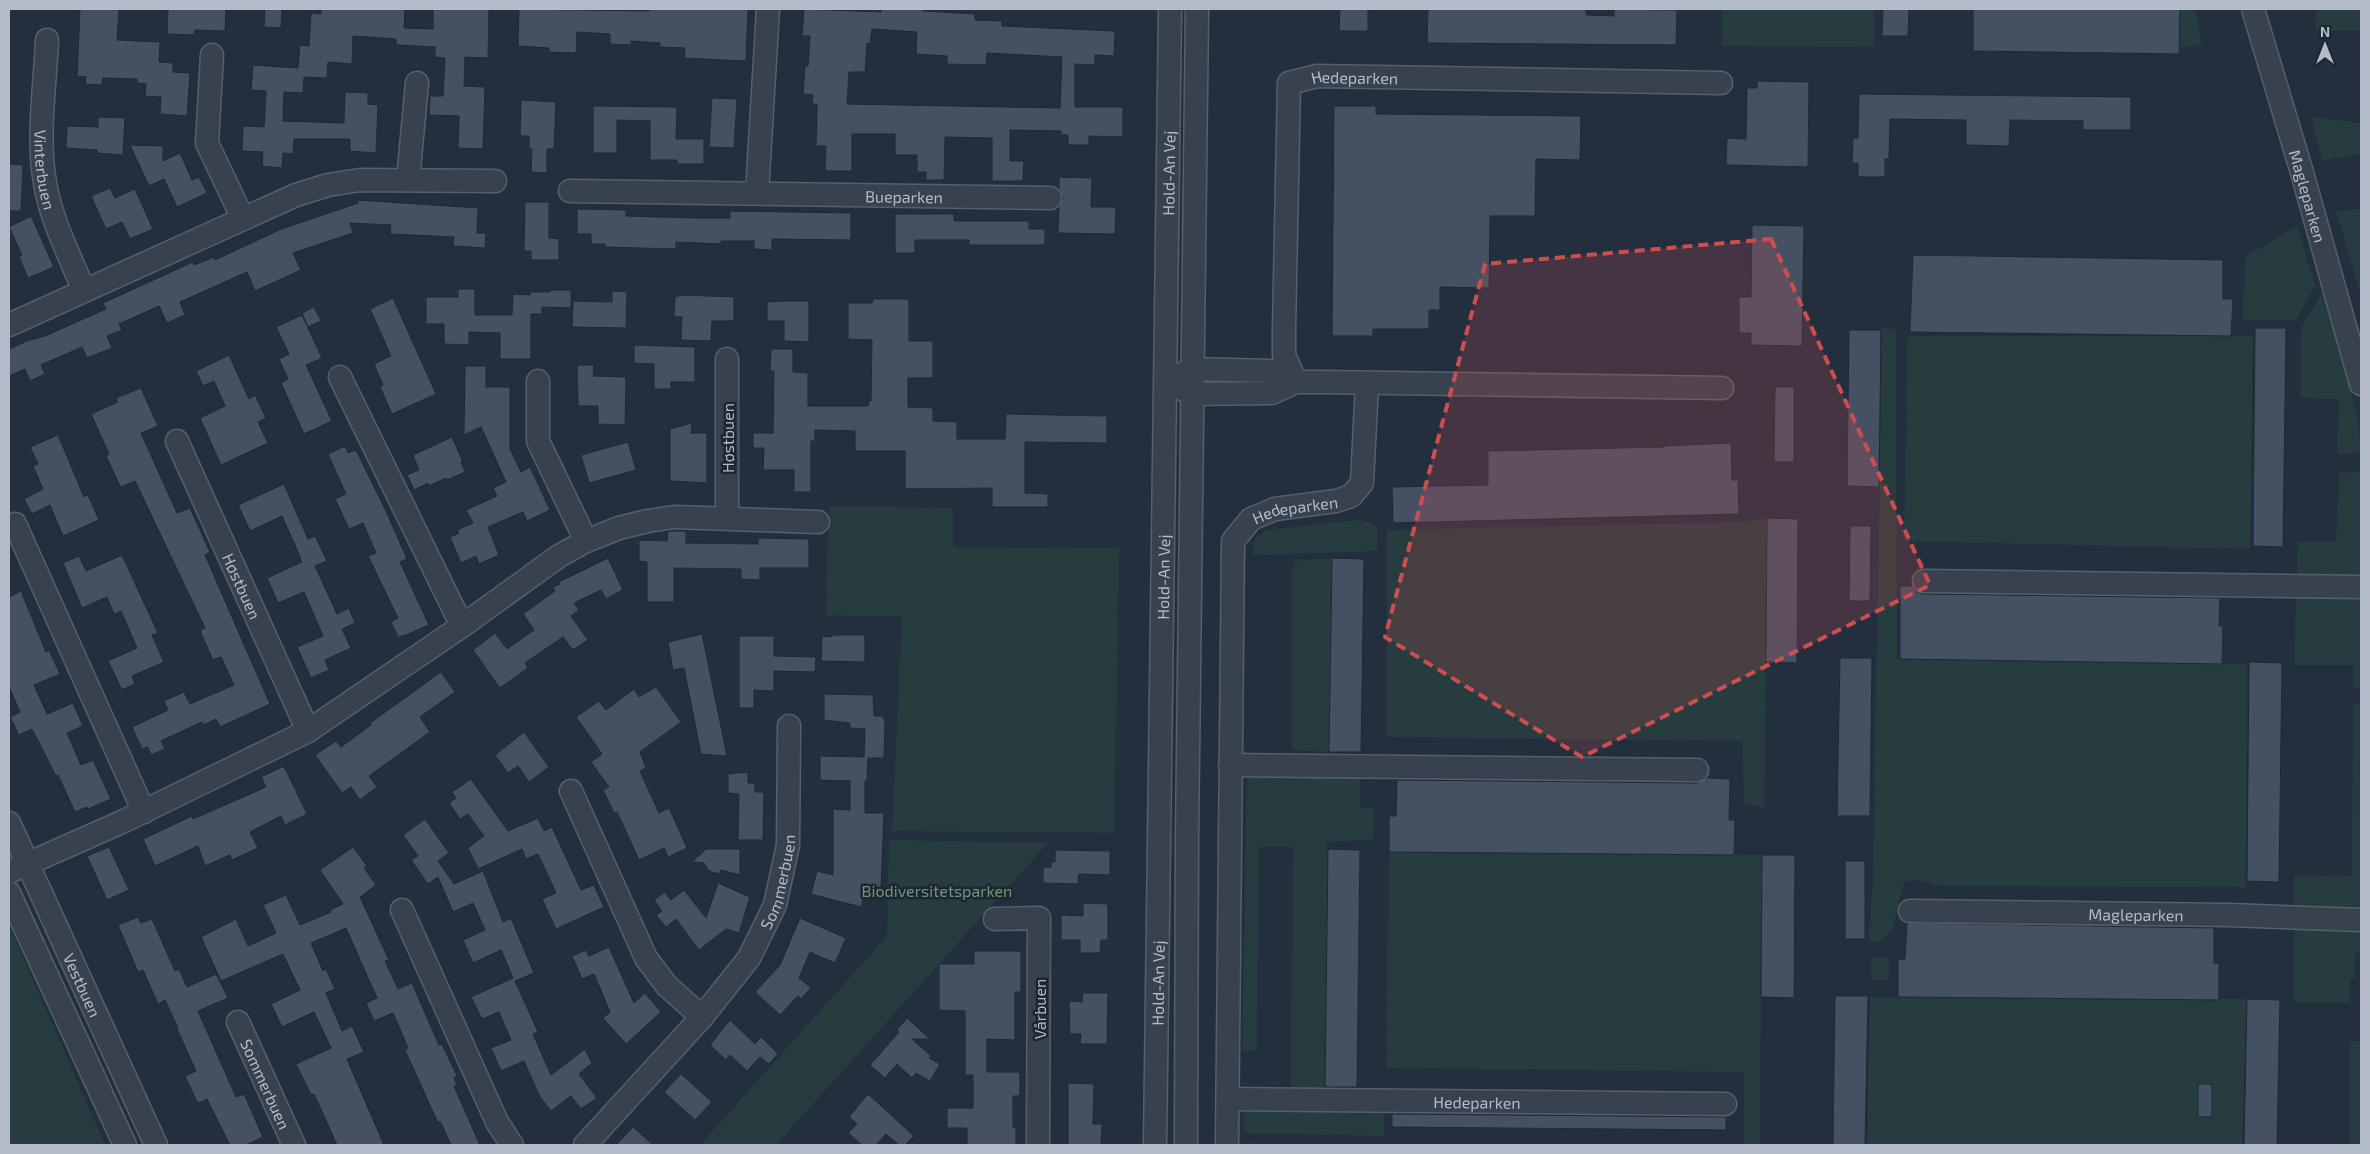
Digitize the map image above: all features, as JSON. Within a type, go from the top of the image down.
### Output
[{"type":"street","points":[[757,194],[768,9]]},
{"type":"street","name":"Hold-An Vej","points":[[1155,1145],[1170,9]]},
{"type":"street","name":"Hold-An Vej","points":[[1186,1145],[1187,838],[1197,9]]},
{"type":"street","name":"Magleparken","points":[[2253,9],[2303,176],[2361,384]]},
{"type":"street","name":"Vinterbuen","points":[[47,40],[42,148],[45,182],[51,211],[84,291]]},
{"type":"street","points":[[212,55],[207,143],[243,219]]},
{"type":"street","name":"Hedeparken","points":[[1296,382],[1284,355],[1289,83],[1317,76],[1720,83]]},
{"type":"street","points":[[408,180],[417,83]]},
{"type":"street","points":[[9,325],[296,195],[328,185],[360,180],[495,181]]},
{"type":"street","name":"Bueparken","points":[[570,191],[1050,198]]},
{"type":"street","name":"Høstbuen","points":[[727,359],[727,518]]},
{"type":"street","points":[[1166,382],[1192,369],[1271,371],[1296,382],[1722,388]]},
{"type":"street","points":[[340,377],[462,626]]},
{"type":"street","points":[[538,381],[538,441],[586,541]]},
{"type":"street","points":[[1166,382],[1192,394],[1272,393],[1296,382]]},
{"type":"street","name":"Hedeparken","points":[[1227,1145],[1233,541],[1251,519],[1275,509],[1336,501],[1351,496],[1362,483],[1367,383]]},
{"type":"street","name":"Høstbuen","points":[[177,441],[308,731]]},
{"type":"street","points":[[17,867],[144,812],[308,731],[462,626],[559,556],[586,541],[619,528],[674,517],[818,522]]},
{"type":"street","points":[[15,524],[144,812]]},
{"type":"street","points":[[1924,581],[2361,587]]},
{"type":"street","name":"Sommerbuen","points":[[585,1145],[702,1017],[749,958],[775,905],[788,845],[789,726]]},
{"type":"street","points":[[1230,765],[1387,765],[1698,770]]},
{"type":"street","points":[[571,792],[646,958],[666,986],[702,1017]]},
{"type":"street","name":"Vestbuen","points":[[9,823],[17,867],[156,1145]]},
{"type":"street","name":"Vestbuen","points":[[9,893],[126,1145]]},
{"type":"street","points":[[402,910],[497,1122],[512,1145]]},
{"type":"street","name":"Magleparken","points":[[1910,911],[2230,915],[2361,920]]},
{"type":"street","name":"Vårbuen","points":[[995,919],[1039,918],[1038,1145]]},
{"type":"street","name":"Sommerbuen","points":[[238,1022],[294,1145]]},
{"type":"street","name":"Hedeparken","points":[[1228,1099],[1724,1104]]},
{"type":"highlighted area","points":[[1771,239],[1930,585],[1582,757],[1385,637],[1485,264]]},
{"type":"green space","points":[[1722,9],[1874,9],[1874,47],[1722,46]]},
{"type":"green space","points":[[2180,9],[2195,9],[2202,44],[2179,48]]},
{"type":"green space","points":[[2316,9],[2361,9],[2361,31],[2316,31]]},
{"type":"green space","points":[[2311,117],[2361,123],[2361,153],[2322,161]]},
{"type":"green space","points":[[2361,209],[2361,296],[2336,211]]},
{"type":"green space","points":[[2297,226],[2315,286],[2296,320],[2243,320],[2245,257]]},
{"type":"green space","points":[[2324,289],[2353,400],[2358,424],[2359,453],[2337,454],[2339,399],[2300,398],[2301,328]]},
{"type":"green space","points":[[1882,328],[1896,329],[1897,659],[2247,664],[2246,887],[1941,886],[1917,880],[1904,882],[1892,930],[1878,943],[1869,939],[1873,880]]},
{"type":"green space","points":[[1908,336],[2253,336],[2250,549],[1904,541]]},
{"type":"green space","points":[[2360,472],[2361,576],[2297,574],[2298,542],[2336,541],[2339,473]]},
{"type":"green space","points":[[829,506],[953,508],[953,547],[1119,548],[1114,833],[892,831],[902,617],[826,615]]},
{"type":"green space","points":[[1767,518],[1764,807],[1744,804],[1742,741],[1387,737],[1387,530],[1740,522]]},
{"type":"green space","points":[[1360,520],[1372,523],[1378,530],[1377,551],[1253,555],[1255,539],[1266,530]]},
{"type":"green space","points":[[1332,558],[1329,752],[1292,750],[1292,570],[1295,561]]},
{"type":"green space","points":[[2296,589],[2361,591],[2361,688],[2353,687],[2353,665],[2294,665]]},
{"type":"green space","points":[[2353,704],[2361,705],[2361,908],[2359,911],[2294,910],[2294,875],[2352,876]]},
{"type":"green space","points":[[1247,772],[1361,772],[1360,807],[1374,808],[1373,840],[1325,842],[1328,849],[1325,1090],[1291,1092],[1293,847],[1259,847],[1257,1050],[1242,1051]]},
{"type":"green space","name":"Biodiversitetsparken","points":[[889,840],[1048,843],[776,1145],[700,1145],[887,936]]},
{"type":"green space","points":[[1389,852],[1762,855],[1760,1145],[1744,1145],[1744,1072],[1386,1068]]},
{"type":"green space","points":[[2294,924],[2361,927],[2361,952],[2355,953],[2355,978],[2350,979],[2350,1003],[2300,1003],[2293,1000]]},
{"type":"green space","points":[[9,925],[105,1145],[9,1145]]},
{"type":"green space","points":[[1871,957],[1889,957],[1889,980],[1871,980]]},
{"type":"green space","points":[[1870,997],[2247,999],[2242,1145],[1867,1145]]},
{"type":"green space","points":[[2359,1041],[2361,1043],[2361,1145],[2349,1145],[2350,1042]]},
{"type":"green space","points":[[1244,1105],[1384,1108],[1384,1136],[1244,1133]]},
{"type":"green space","points":[[1243,1143],[1372,1145],[1243,1145]]},
{"type":"building","points":[[80,9],[119,9],[117,40],[160,42],[159,62],[173,63],[173,72],[190,73],[187,116],[160,114],[161,97],[145,96],[146,84],[137,83],[137,79],[103,78],[102,85],[85,84],[86,77],[77,76]]},
{"type":"building","points":[[168,9],[226,9],[225,31],[195,30],[194,35],[167,34]]},
{"type":"building","points":[[265,9],[282,9],[281,28],[264,27]]},
{"type":"building","points":[[321,9],[405,9],[404,28],[433,29],[433,9],[489,9],[488,58],[465,57],[464,86],[485,87],[483,149],[458,148],[459,116],[429,115],[430,96],[443,96],[445,58],[435,57],[435,47],[396,45],[396,39],[353,36],[352,64],[328,62],[327,78],[304,77],[303,93],[284,92],[283,121],[344,123],[345,92],[368,93],[368,104],[378,105],[376,153],[350,151],[350,139],[294,139],[293,154],[283,153],[282,168],[262,166],[263,152],[242,151],[243,126],[264,127],[266,91],[251,90],[253,65],[298,68],[300,45],[309,46],[311,13],[321,14]]},
{"type":"building","points":[[519,9],[649,11],[649,9],[748,9],[746,61],[684,58],[685,48],[660,47],[660,43],[631,41],[631,45],[610,44],[610,34],[577,32],[576,53],[549,52],[549,48],[518,46]]},
{"type":"building","points":[[804,9],[881,12],[881,9],[923,9],[923,11],[975,14],[975,20],[1002,21],[1002,26],[1115,31],[1114,56],[1095,55],[1095,65],[1075,64],[1075,107],[1123,107],[1123,137],[1089,136],[1089,145],[1068,145],[1068,135],[1061,135],[1061,131],[1010,130],[1010,161],[1024,161],[1023,181],[992,181],[992,138],[945,137],[944,180],[926,180],[926,172],[917,172],[917,155],[895,155],[895,134],[852,134],[852,171],[825,171],[826,146],[816,146],[817,104],[812,104],[813,95],[803,94],[805,66],[808,66],[810,36],[802,36]],"holes":[[[872,29],[917,32],[916,54],[947,56],[947,64],[986,65],[987,53],[1062,57],[1060,108],[847,104],[849,72],[865,72],[867,43],[870,44]]]},
{"type":"building","points":[[1340,9],[1368,9],[1368,31],[1339,31]]},
{"type":"building","points":[[1428,9],[1586,9],[1586,15],[1614,16],[1614,9],[1677,10],[1676,45],[1427,43]]},
{"type":"building","points":[[1883,9],[1909,9],[1908,36],[1882,36]]},
{"type":"building","points":[[1973,9],[2180,9],[2179,54],[1973,51]]},
{"type":"building","points":[[1757,81],[1809,82],[1808,167],[1726,165],[1727,138],[1746,139],[1747,88],[1757,88]]},
{"type":"building","points":[[1859,94],[2131,97],[2131,130],[2083,130],[2083,121],[2010,120],[2009,146],[1966,145],[1966,120],[1890,119],[1889,159],[1885,159],[1885,177],[1858,177],[1858,163],[1852,163],[1853,138],[1858,138]]},
{"type":"building","points":[[712,98],[737,99],[734,148],[709,147]]},
{"type":"building","points":[[521,100],[556,102],[554,149],[547,149],[547,173],[531,172],[532,149],[529,149],[529,136],[520,136]]},
{"type":"building","points":[[593,106],[677,107],[676,139],[704,139],[704,164],[677,164],[677,160],[650,160],[650,121],[617,120],[617,153],[593,153]]},
{"type":"building","points":[[1334,106],[1376,106],[1376,114],[1581,116],[1580,160],[1536,159],[1535,216],[1490,216],[1489,288],[1440,287],[1440,310],[1429,310],[1429,329],[1373,329],[1373,336],[1332,336]]},
{"type":"building","points":[[98,117],[125,118],[123,155],[97,153],[97,150],[66,148],[67,126],[98,127]]},
{"type":"building","points":[[130,145],[163,146],[163,161],[180,153],[192,180],[199,177],[207,193],[177,207],[164,179],[149,186]]},
{"type":"building","points":[[9,164],[23,165],[21,211],[9,211]]},
{"type":"building","points":[[1059,177],[1092,178],[1091,207],[1116,207],[1115,234],[1058,233],[1059,207],[1063,198],[1059,189]]},
{"type":"building","points":[[110,188],[115,198],[135,189],[153,229],[130,239],[122,222],[106,229],[91,196]]},
{"type":"building","points":[[358,200],[478,208],[477,233],[486,233],[485,248],[453,246],[454,237],[390,234],[391,225],[350,223],[353,233],[293,253],[301,270],[255,291],[247,272],[180,302],[185,315],[167,323],[159,306],[119,324],[122,330],[107,336],[112,348],[87,358],[82,347],[41,365],[45,374],[30,381],[25,369],[9,376],[9,349],[45,336],[106,309],[103,303],[193,262],[194,265],[214,257],[215,260],[279,230],[358,203]]},
{"type":"building","points":[[525,202],[549,202],[549,238],[559,239],[559,260],[531,260],[531,251],[524,251]]},
{"type":"building","points":[[577,209],[626,210],[626,216],[695,218],[730,218],[730,211],[851,213],[851,240],[772,239],[772,250],[754,249],[754,241],[721,241],[721,244],[676,242],[676,249],[605,247],[605,244],[591,244],[591,234],[577,234]]},
{"type":"building","points":[[895,214],[954,214],[954,221],[1029,221],[1029,229],[1045,229],[1045,245],[969,245],[969,240],[915,240],[915,253],[895,253]]},
{"type":"building","points":[[31,216],[54,267],[28,278],[19,257],[22,255],[9,227]]},
{"type":"building","points":[[1752,225],[1804,226],[1802,346],[1751,345],[1751,333],[1739,333],[1739,297],[1751,297]]},
{"type":"building","points":[[1913,255],[2223,260],[2223,299],[2233,299],[2231,336],[1910,332]]},
{"type":"building","points":[[458,289],[475,289],[475,315],[512,315],[513,294],[530,295],[530,292],[550,292],[550,290],[571,290],[571,308],[542,307],[542,314],[531,314],[531,359],[500,359],[500,333],[469,332],[469,345],[444,344],[444,324],[426,324],[426,297],[458,297]]},
{"type":"building","points":[[612,291],[627,292],[626,328],[572,327],[573,301],[612,302]]},
{"type":"building","points":[[682,295],[734,297],[734,321],[712,321],[711,341],[681,340],[682,317],[674,317],[675,297]]},
{"type":"building","points":[[393,298],[436,394],[392,414],[380,387],[383,385],[374,364],[391,356],[370,309]]},
{"type":"building","points":[[873,299],[909,299],[909,341],[933,341],[933,378],[908,378],[908,407],[933,408],[933,421],[957,422],[957,439],[1005,439],[1006,414],[1107,416],[1107,443],[1025,442],[1025,493],[1048,494],[1048,507],[992,507],[992,488],[905,489],[905,451],[855,451],[855,431],[815,430],[815,441],[811,441],[811,492],[794,492],[794,470],[763,470],[764,448],[753,448],[753,433],[773,433],[774,371],[770,371],[771,349],[793,349],[793,372],[808,373],[808,406],[868,406],[869,401],[871,401],[872,340],[848,339],[848,303],[872,303]]},
{"type":"building","points":[[809,301],[809,342],[784,341],[784,321],[767,321],[767,302]]},
{"type":"building","points":[[314,307],[321,321],[308,327],[302,313]]},
{"type":"building","points":[[302,315],[322,358],[306,365],[332,421],[304,434],[281,383],[288,379],[279,359],[289,354],[276,327]]},
{"type":"building","points":[[2255,328],[2286,328],[2283,547],[2253,546]]},
{"type":"building","points":[[1849,330],[1881,330],[1879,487],[1847,486]]},
{"type":"building","points":[[634,345],[695,347],[695,382],[671,382],[671,389],[654,389],[654,364],[634,363]]},
{"type":"building","points":[[229,355],[249,399],[255,395],[266,418],[258,422],[268,443],[221,465],[200,418],[225,406],[214,381],[203,386],[196,371]]},
{"type":"building","points":[[577,365],[594,365],[593,376],[626,377],[625,425],[598,424],[598,406],[578,406]]},
{"type":"building","points":[[465,366],[486,366],[486,387],[510,387],[510,449],[521,472],[530,467],[550,510],[527,521],[523,512],[488,527],[499,555],[479,564],[476,556],[461,563],[450,537],[459,533],[457,530],[473,523],[466,510],[497,496],[493,488],[506,482],[481,427],[464,435]]},
{"type":"building","points":[[1775,387],[1794,387],[1794,462],[1774,462]]},
{"type":"building","points":[[141,388],[158,426],[141,433],[177,513],[190,508],[210,552],[205,555],[270,704],[220,727],[216,719],[204,725],[202,722],[161,741],[165,749],[151,755],[148,747],[142,749],[132,727],[168,710],[164,701],[184,692],[190,704],[234,685],[221,657],[213,660],[200,631],[205,628],[135,481],[121,487],[118,482],[106,456],[109,454],[91,414],[118,402],[116,398]]},
{"type":"building","points":[[692,423],[691,433],[707,433],[707,483],[670,481],[670,429]]},
{"type":"building","points":[[58,435],[84,497],[88,495],[99,520],[63,536],[50,505],[32,514],[24,499],[43,489],[33,466],[38,464],[30,447]]},
{"type":"building","points":[[452,437],[463,462],[461,462],[465,472],[429,486],[428,483],[414,490],[407,475],[419,470],[413,455]]},
{"type":"building","points":[[628,442],[636,470],[589,483],[581,455]]},
{"type":"building","points":[[1731,443],[1732,480],[1738,480],[1739,514],[1393,523],[1392,487],[1488,485],[1488,451],[1664,447]]},
{"type":"building","points":[[345,446],[348,453],[356,450],[386,511],[407,559],[400,562],[429,625],[406,635],[398,637],[391,622],[398,618],[368,556],[376,553],[363,523],[349,529],[335,499],[346,494],[328,454]]},
{"type":"building","points":[[284,484],[308,539],[315,536],[327,561],[315,566],[337,614],[349,608],[355,623],[342,629],[351,648],[325,660],[329,670],[311,678],[297,647],[323,636],[304,592],[278,603],[267,578],[302,562],[298,552],[282,516],[250,531],[238,505]]},
{"type":"building","points":[[1767,518],[1798,519],[1797,663],[1766,662]]},
{"type":"building","points":[[1850,526],[1871,526],[1870,601],[1849,601]]},
{"type":"building","points":[[668,531],[686,531],[686,543],[758,544],[758,538],[809,539],[809,568],[760,568],[760,580],[741,579],[741,569],[674,568],[674,602],[647,602],[647,562],[639,561],[639,540],[667,541]]},
{"type":"building","points":[[122,555],[158,633],[152,635],[164,662],[132,676],[135,684],[122,690],[108,661],[137,648],[121,611],[114,614],[107,597],[82,608],[63,563],[79,556],[86,571]]},
{"type":"building","points":[[608,558],[623,590],[606,599],[601,590],[574,603],[579,610],[571,616],[588,640],[573,650],[563,637],[525,663],[528,668],[500,688],[473,650],[495,633],[507,649],[534,630],[523,614],[555,591],[553,587],[560,584],[559,582]]},
{"type":"building","points":[[1332,558],[1364,559],[1361,752],[1329,752]]},
{"type":"building","points":[[1900,586],[1912,586],[1917,592],[1924,594],[2220,598],[2219,626],[2223,626],[2222,664],[1900,659]]},
{"type":"building","points":[[21,591],[46,652],[49,650],[60,674],[34,685],[47,714],[73,703],[83,726],[67,733],[81,765],[93,760],[111,799],[88,809],[87,807],[75,812],[58,775],[56,776],[32,729],[19,735],[10,717],[20,712],[9,687],[9,597]]},
{"type":"building","points":[[702,634],[727,756],[701,754],[684,668],[673,670],[668,642]]},
{"type":"building","points":[[832,635],[865,635],[865,662],[821,661],[822,636],[832,637]]},
{"type":"building","points":[[739,636],[774,636],[774,656],[816,657],[815,672],[774,671],[774,691],[754,690],[754,708],[739,708]]},
{"type":"building","points":[[1840,658],[1872,658],[1870,816],[1837,816]]},
{"type":"building","points":[[2249,662],[2282,663],[2279,882],[2247,881]]},
{"type":"building","points":[[441,672],[455,692],[420,717],[430,732],[369,776],[377,787],[360,800],[351,787],[342,793],[315,755],[336,741],[341,747],[371,725],[370,723]]},
{"type":"building","points":[[656,687],[681,722],[640,752],[646,768],[640,771],[659,813],[669,808],[687,848],[668,857],[664,848],[639,860],[617,812],[614,813],[603,790],[609,787],[591,762],[602,754],[576,717],[599,701],[606,710],[634,689],[639,697]]},
{"type":"building","points":[[824,694],[873,695],[874,716],[883,716],[885,722],[884,758],[868,758],[867,781],[865,781],[865,813],[884,813],[881,888],[867,885],[861,907],[811,894],[817,871],[833,875],[833,809],[850,810],[850,781],[820,780],[820,756],[864,757],[865,729],[850,728],[850,723],[824,720]]},
{"type":"building","points":[[524,732],[549,767],[529,782],[518,766],[508,773],[495,755]]},
{"type":"building","points":[[284,766],[307,814],[285,825],[281,816],[250,832],[258,848],[232,860],[230,855],[205,866],[198,846],[155,866],[143,839],[192,816],[193,819],[266,787],[261,777]]},
{"type":"building","points":[[748,772],[748,783],[755,783],[755,792],[764,792],[763,840],[738,840],[739,794],[728,793],[728,774]]},
{"type":"building","points":[[1707,778],[1730,779],[1729,820],[1735,820],[1734,855],[1389,852],[1389,816],[1396,816],[1397,780],[1697,783]]},
{"type":"building","points":[[471,779],[508,831],[538,818],[544,831],[552,827],[581,890],[594,885],[604,907],[556,929],[542,899],[556,893],[538,854],[526,859],[522,849],[478,869],[468,848],[484,836],[468,814],[460,819],[449,803],[456,798],[452,792]]},
{"type":"building","points":[[425,819],[449,853],[438,861],[454,884],[483,871],[503,922],[511,918],[534,973],[515,981],[538,1032],[533,1034],[551,1075],[585,1049],[592,1063],[579,1074],[597,1098],[581,1109],[571,1096],[551,1111],[540,1097],[524,1061],[501,1071],[491,1048],[511,1040],[499,1012],[482,1019],[471,997],[513,978],[501,950],[473,963],[463,940],[485,930],[473,903],[453,912],[438,877],[428,884],[411,860],[418,856],[403,835]]},
{"type":"building","points":[[109,847],[129,890],[107,900],[87,856]]},
{"type":"building","points":[[353,847],[367,866],[364,868],[376,885],[360,897],[389,960],[385,961],[398,989],[412,983],[439,1045],[442,1044],[457,1076],[454,1078],[457,1085],[454,1086],[480,1145],[451,1145],[440,1121],[438,1123],[405,1050],[408,1048],[393,1013],[374,1021],[366,1003],[377,998],[346,928],[311,943],[323,971],[326,969],[335,989],[326,993],[342,1031],[352,1026],[364,1052],[347,1059],[384,1145],[337,1145],[314,1094],[311,1095],[296,1064],[331,1048],[314,1012],[282,1027],[271,1004],[300,990],[283,954],[221,981],[201,937],[236,919],[248,946],[276,933],[263,905],[286,895],[300,925],[331,912],[330,910],[343,904],[320,870]]},
{"type":"building","points":[[706,849],[740,849],[740,875],[721,870],[719,874],[709,871],[704,863],[692,862]]},
{"type":"building","points":[[1328,849],[1360,850],[1357,1087],[1325,1087]]},
{"type":"building","points":[[1055,850],[1110,851],[1110,875],[1079,874],[1078,884],[1043,883],[1043,867],[1051,867],[1051,862],[1055,862]]},
{"type":"building","points":[[1762,855],[1795,855],[1794,998],[1761,997]]},
{"type":"building","points":[[1845,861],[1865,861],[1865,939],[1845,939]]},
{"type":"building","points":[[718,883],[750,897],[739,933],[726,929],[699,950],[676,919],[666,927],[656,915],[662,911],[654,900],[665,892],[671,900],[684,890],[706,918]]},
{"type":"building","points":[[1083,903],[1108,904],[1108,940],[1101,940],[1100,953],[1080,953],[1080,940],[1061,940],[1061,915],[1083,916]]},
{"type":"building","points":[[138,917],[141,923],[152,919],[175,971],[179,969],[187,987],[216,974],[228,998],[198,1011],[236,1097],[244,1094],[263,1137],[246,1145],[230,1145],[207,1099],[199,1103],[196,1100],[185,1076],[196,1071],[178,1028],[165,1000],[158,1004],[143,970],[138,972],[118,925]]},
{"type":"building","points":[[800,918],[846,938],[835,963],[810,952],[799,978],[811,988],[801,999],[798,996],[780,1015],[755,992],[780,965]]},
{"type":"building","points":[[1907,923],[2214,928],[2214,963],[2219,963],[2219,1000],[1898,997],[1898,959],[1905,959]]},
{"type":"building","points":[[609,947],[634,1003],[645,993],[661,1012],[626,1044],[603,1018],[610,1012],[594,974],[582,979],[572,956],[586,950],[589,956]]},
{"type":"building","points":[[974,951],[1021,951],[1021,992],[1015,992],[1015,1040],[987,1039],[987,1072],[1020,1072],[1020,1096],[1013,1096],[1013,1127],[1016,1127],[1016,1145],[967,1145],[967,1128],[947,1128],[947,1108],[973,1108],[973,1075],[965,1075],[965,1011],[939,1010],[939,964],[974,964]]},
{"type":"building","points":[[1083,993],[1108,993],[1107,1044],[1080,1044],[1081,1034],[1070,1034],[1069,1001],[1082,1002]]},
{"type":"building","points":[[1835,996],[1868,996],[1865,1145],[1833,1145]]},
{"type":"building","points":[[2247,999],[2280,1000],[2277,1145],[2244,1145]]},
{"type":"building","points":[[907,1018],[930,1039],[912,1039],[931,1056],[929,1058],[940,1064],[930,1081],[916,1073],[912,1078],[897,1064],[885,1078],[870,1065],[899,1032],[897,1030]]},
{"type":"building","points":[[730,1020],[755,1044],[761,1037],[778,1054],[769,1064],[760,1057],[747,1071],[730,1055],[726,1060],[710,1045]]},
{"type":"building","points":[[681,1074],[712,1102],[695,1120],[664,1092]]},
{"type":"building","points":[[1068,1083],[1094,1084],[1093,1124],[1102,1124],[1101,1145],[1068,1145]]},
{"type":"building","points":[[2198,1084],[2212,1084],[2212,1117],[2198,1117]]},
{"type":"building","points":[[868,1094],[914,1136],[905,1145],[899,1145],[886,1134],[876,1145],[862,1145],[848,1133],[857,1124],[849,1117]]},
{"type":"building","points":[[1392,1114],[1726,1117],[1726,1130],[1392,1127]]},
{"type":"building","points":[[633,1127],[653,1145],[616,1145]]}]
